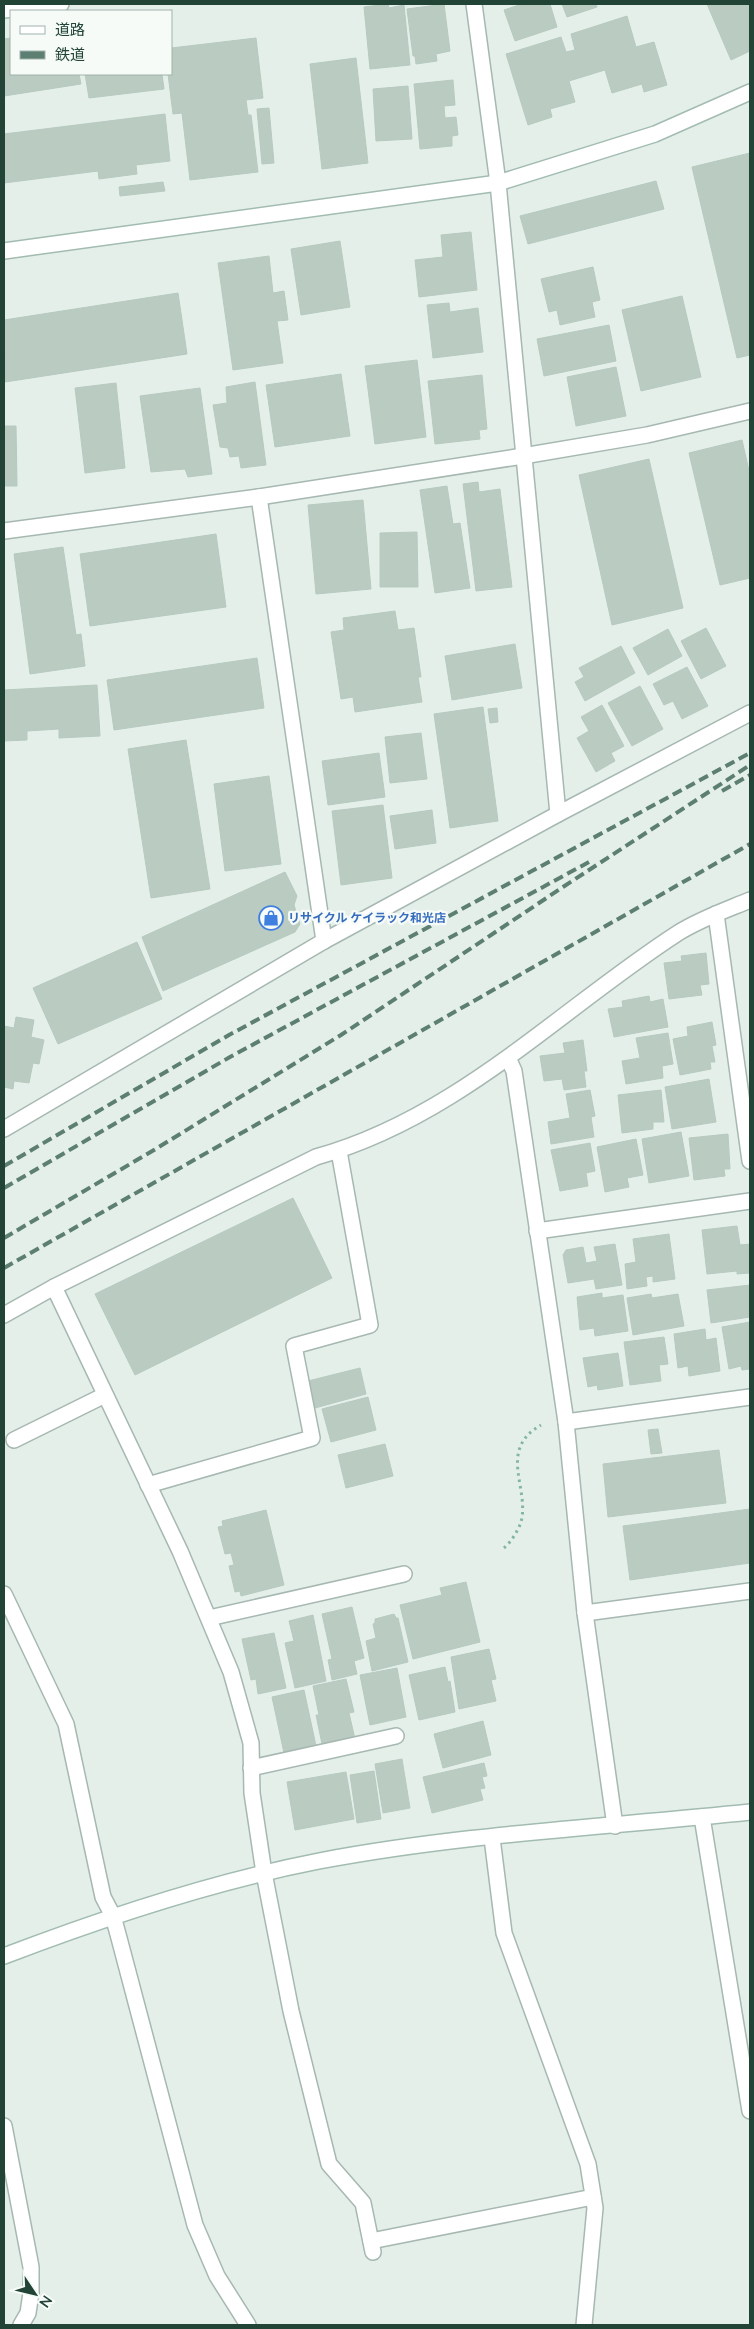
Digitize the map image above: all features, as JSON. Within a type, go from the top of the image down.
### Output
[{"type":"street","points":[[4,10],[61,4]]},
{"type":"street","points":[[474,4],[498,183],[558,814]]},
{"type":"street","points":[[4,251],[498,183],[655,134],[750,92]]},
{"type":"street","points":[[4,530],[259,497],[523,456],[647,435],[750,411]]},
{"type":"street","points":[[259,497],[324,942]]},
{"type":"street","points":[[4,1129],[324,942],[558,814],[750,713]]},
{"type":"street","points":[[4,1314],[54,1287],[316,1157],[339,1151],[395,1128],[442,1102],[508,1058],[679,932],[750,900]]},
{"type":"street","points":[[716,914],[750,1161]]},
{"type":"street","points":[[508,1058],[514,1071],[566,1422],[585,1613],[615,1826]]},
{"type":"street","points":[[148,1485],[312,1438],[294,1346],[370,1325],[339,1151]]},
{"type":"street","points":[[537,1231],[750,1201]]},
{"type":"street","points":[[54,1287],[148,1485],[209,1618],[231,1672],[251,1743],[252,1793],[264,1873],[291,2011],[329,2164],[364,2203],[372,2247],[593,2197]]},
{"type":"street","points":[[14,1440],[105,1394]]},
{"type":"street","points":[[566,1422],[750,1397]]},
{"type":"street","points":[[209,1618],[404,1574]]},
{"type":"street","points":[[585,1613],[750,1591]]},
{"type":"street","points":[[4,1596],[66,1724],[103,1897],[112,1916],[195,2225],[217,2276],[248,2325]]},
{"type":"street","points":[[251,1768],[396,1736]]},
{"type":"street","points":[[4,1956],[112,1916],[264,1873],[321,1861],[492,1838],[750,1812]]},
{"type":"street","points":[[702,1817],[743,2026],[750,2110]]},
{"type":"street","points":[[492,1838],[504,1933],[588,2164],[595,2208],[584,2325]]},
{"type":"street","points":[[4,2126],[31,2267],[31,2293],[28,2313],[21,2325]]},
{"type":"path","points":[[504,1548],[521,1522],[522,1507],[517,1468],[520,1448],[532,1431],[540,1425],[546,1424]]},
{"type":"building","points":[[388,4],[389,8],[404,5],[410,65],[370,69],[364,7]]},
{"type":"building","points":[[444,4],[450,51],[436,54],[437,61],[416,64],[415,56],[413,56],[407,9]]},
{"type":"building","points":[[522,4],[550,4],[557,27],[515,41],[504,10]]},
{"type":"building","points":[[562,4],[596,4],[597,7],[567,17]]},
{"type":"building","points":[[707,4],[750,4],[750,51],[731,60]]},
{"type":"building","points":[[627,16],[636,47],[654,42],[667,85],[644,92],[642,84],[612,93],[605,70],[569,81],[575,102],[550,109],[552,117],[528,125],[506,54],[561,37],[566,52],[575,50],[571,34]]},
{"type":"building","points":[[10,38],[10,75],[79,75],[81,84],[4,96],[4,39]]},
{"type":"building","points":[[256,38],[263,98],[246,100],[248,115],[251,115],[258,172],[190,180],[182,113],[173,114],[168,75],[172,75],[172,48]]},
{"type":"building","points":[[356,58],[368,163],[322,169],[310,64]]},
{"type":"building","points":[[85,75],[162,75],[164,89],[89,98]]},
{"type":"building","points":[[453,80],[455,105],[444,106],[445,118],[456,117],[458,135],[452,136],[452,146],[420,149],[414,84]]},
{"type":"building","points":[[408,86],[412,139],[376,141],[373,89]]},
{"type":"building","points":[[269,108],[274,163],[262,164],[257,109]]},
{"type":"building","points":[[165,114],[170,161],[136,165],[137,174],[99,179],[98,171],[4,183],[4,134]]},
{"type":"building","points":[[750,153],[750,355],[737,358],[692,167]]},
{"type":"building","points":[[656,181],[664,209],[528,244],[520,216]]},
{"type":"building","points":[[163,182],[165,191],[120,196],[119,187]]},
{"type":"building","points":[[471,232],[477,290],[419,297],[415,260],[443,257],[441,235]]},
{"type":"building","points":[[340,241],[350,307],[301,315],[291,249]]},
{"type":"building","points":[[269,256],[273,293],[284,291],[288,320],[277,321],[283,363],[233,370],[218,263]]},
{"type":"building","points":[[593,267],[600,300],[592,302],[595,317],[560,325],[557,310],[549,312],[541,279]]},
{"type":"building","points":[[178,293],[187,354],[5,382],[4,320]]},
{"type":"building","points":[[682,296],[701,377],[641,391],[622,310]]},
{"type":"building","points":[[449,303],[450,312],[478,308],[483,352],[433,358],[427,305]]},
{"type":"building","points":[[609,325],[616,361],[544,376],[537,339]]},
{"type":"building","points":[[417,360],[426,437],[375,444],[365,366]]},
{"type":"building","points":[[616,367],[626,416],[576,426],[567,377]]},
{"type":"building","points":[[341,374],[350,436],[275,447],[266,385]]},
{"type":"building","points":[[482,375],[487,429],[479,430],[480,439],[435,444],[428,381]]},
{"type":"building","points":[[255,382],[266,465],[241,468],[239,456],[230,457],[228,448],[220,447],[213,405],[227,403],[226,387]]},
{"type":"building","points":[[116,383],[125,468],[85,473],[75,388]]},
{"type":"building","points":[[200,388],[212,474],[188,477],[185,469],[151,472],[140,396]]},
{"type":"building","points":[[4,426],[16,426],[17,486],[4,486]]},
{"type":"building","points":[[742,440],[750,475],[750,578],[720,585],[689,453]]},
{"type":"building","points":[[649,459],[683,608],[612,625],[579,475]]},
{"type":"building","points":[[478,482],[479,492],[500,489],[512,587],[476,591],[463,484]]},
{"type":"building","points":[[447,486],[453,524],[460,523],[470,588],[435,593],[420,490]]},
{"type":"building","points":[[363,500],[371,589],[316,594],[308,505]]},
{"type":"building","points":[[417,532],[418,587],[380,587],[380,533]]},
{"type":"building","points":[[216,534],[226,607],[90,626],[80,554]]},
{"type":"building","points":[[63,547],[76,635],[81,634],[85,666],[30,674],[14,554]]},
{"type":"building","points":[[395,611],[398,630],[414,628],[421,677],[418,677],[422,702],[355,712],[353,697],[341,699],[331,632],[344,630],[343,618]]},
{"type":"building","points":[[706,628],[726,666],[701,679],[681,641]]},
{"type":"building","points":[[668,629],[682,656],[648,675],[633,648]]},
{"type":"building","points":[[515,644],[522,688],[452,700],[445,656]]},
{"type":"building","points":[[621,646],[635,673],[585,701],[575,682],[584,677],[579,668]]},
{"type":"building","points":[[257,658],[264,708],[114,730],[107,680]]},
{"type":"building","points":[[687,667],[708,706],[682,719],[673,701],[664,705],[653,684]]},
{"type":"building","points":[[97,685],[100,736],[59,738],[59,729],[27,731],[27,740],[4,741],[4,690]]},
{"type":"building","points":[[640,686],[663,729],[632,746],[608,703]]},
{"type":"building","points":[[602,705],[624,746],[611,753],[615,761],[596,772],[577,738],[589,731],[581,717]]},
{"type":"building","points":[[483,707],[498,821],[450,828],[434,714]]},
{"type":"building","points":[[497,708],[498,722],[490,723],[488,709]]},
{"type":"building","points":[[421,733],[427,779],[390,783],[385,737]]},
{"type":"building","points":[[186,740],[210,889],[151,898],[128,749]]},
{"type":"building","points":[[379,753],[385,797],[328,805],[322,761]]},
{"type":"building","points":[[269,776],[281,864],[225,871],[214,784]]},
{"type":"building","points":[[383,805],[392,878],[341,885],[332,811]]},
{"type":"building","points":[[432,810],[436,843],[395,849],[390,816]]},
{"type":"building","points":[[285,872],[297,896],[294,905],[300,924],[295,932],[163,991],[142,937]]},
{"type":"building","points":[[137,942],[162,999],[58,1044],[33,988]]},
{"type":"building","points":[[706,953],[709,984],[700,985],[702,995],[669,999],[664,963],[682,961],[681,956]]},
{"type":"building","points":[[649,996],[650,1002],[663,999],[668,1027],[614,1037],[608,1009],[623,1007],[622,1001]]},
{"type":"building","points":[[16,1017],[34,1020],[31,1037],[44,1040],[39,1064],[33,1063],[29,1083],[14,1081],[13,1089],[4,1087],[4,1026],[14,1028]]},
{"type":"building","points":[[712,1022],[716,1045],[712,1046],[715,1062],[710,1062],[711,1069],[680,1075],[673,1039],[688,1036],[687,1027]]},
{"type":"building","points":[[668,1033],[673,1064],[662,1066],[663,1078],[626,1084],[622,1061],[640,1058],[636,1038]]},
{"type":"building","points":[[583,1040],[587,1071],[584,1071],[586,1087],[564,1090],[562,1079],[544,1081],[540,1056],[565,1053],[563,1043]]},
{"type":"building","points":[[709,1079],[716,1122],[672,1129],[665,1087]]},
{"type":"building","points":[[590,1090],[595,1116],[591,1117],[594,1137],[551,1144],[548,1122],[570,1118],[566,1094]]},
{"type":"building","points":[[661,1090],[664,1122],[653,1122],[653,1129],[622,1133],[618,1095]]},
{"type":"building","points":[[681,1132],[689,1176],[649,1183],[642,1139]]},
{"type":"building","points":[[728,1134],[730,1169],[724,1169],[725,1176],[694,1180],[689,1138]]},
{"type":"building","points":[[636,1139],[643,1175],[627,1178],[629,1187],[605,1192],[597,1147]]},
{"type":"building","points":[[590,1143],[595,1171],[586,1173],[588,1186],[560,1191],[551,1150]]},
{"type":"building","points":[[293,1198],[332,1278],[135,1375],[95,1294]]},
{"type":"building","points":[[737,1226],[740,1245],[750,1244],[750,1273],[737,1274],[737,1271],[707,1274],[702,1230]]},
{"type":"building","points":[[669,1234],[675,1279],[653,1282],[653,1276],[646,1277],[647,1286],[627,1289],[625,1264],[636,1262],[633,1239]]},
{"type":"building","points":[[615,1244],[622,1285],[596,1289],[594,1279],[568,1283],[563,1255],[566,1250],[583,1247],[586,1263],[597,1261],[594,1247]]},
{"type":"building","points":[[750,1285],[750,1317],[711,1323],[707,1290]]},
{"type":"building","points":[[602,1293],[602,1298],[623,1295],[628,1331],[595,1336],[594,1328],[580,1330],[577,1297]]},
{"type":"building","points":[[651,1294],[652,1298],[678,1294],[684,1326],[633,1335],[627,1298]]},
{"type":"building","points":[[750,1322],[750,1369],[742,1370],[741,1366],[729,1369],[722,1327]]},
{"type":"building","points":[[705,1329],[706,1340],[716,1338],[720,1371],[689,1376],[688,1366],[678,1368],[674,1334]]},
{"type":"building","points":[[664,1337],[668,1364],[659,1365],[661,1381],[630,1385],[624,1342]]},
{"type":"building","points":[[618,1353],[623,1386],[598,1390],[597,1385],[588,1387],[583,1358]]},
{"type":"building","points":[[360,1368],[366,1394],[315,1408],[308,1381]]},
{"type":"building","points":[[368,1397],[376,1430],[331,1442],[322,1409]]},
{"type":"building","points":[[658,1429],[662,1453],[651,1454],[648,1430]]},
{"type":"building","points":[[385,1444],[393,1476],[346,1488],[338,1455]]},
{"type":"building","points":[[719,1450],[726,1503],[608,1517],[603,1464]]},
{"type":"building","points":[[750,1509],[750,1563],[630,1580],[623,1526]]},
{"type":"building","points":[[266,1510],[284,1585],[241,1596],[240,1591],[235,1592],[229,1566],[234,1565],[231,1553],[225,1554],[218,1527],[223,1526],[222,1521]]},
{"type":"building","points":[[466,1582],[480,1642],[413,1659],[400,1605],[442,1595],[440,1588]]},
{"type":"building","points":[[352,1607],[364,1658],[354,1661],[357,1674],[332,1680],[328,1660],[332,1659],[322,1614]]},
{"type":"building","points":[[394,1614],[398,1618],[408,1662],[372,1671],[366,1641],[376,1638],[373,1624],[375,1619]]},
{"type":"building","points":[[313,1615],[326,1681],[295,1688],[285,1643],[294,1641],[289,1621]]},
{"type":"building","points":[[274,1633],[286,1688],[258,1694],[256,1679],[251,1680],[242,1639]]},
{"type":"building","points":[[489,1649],[496,1679],[491,1680],[496,1701],[459,1709],[451,1657]]},
{"type":"building","points":[[445,1667],[448,1682],[450,1681],[455,1712],[419,1720],[409,1675]]},
{"type":"building","points":[[397,1668],[406,1717],[370,1725],[360,1675]]},
{"type":"building","points":[[346,1679],[354,1712],[349,1713],[355,1739],[322,1744],[313,1686]]},
{"type":"building","points":[[304,1690],[316,1746],[284,1753],[272,1697]]},
{"type":"building","points":[[483,1721],[491,1755],[443,1768],[434,1734]]},
{"type":"building","points":[[402,1759],[410,1808],[383,1813],[375,1764]]},
{"type":"building","points":[[484,1763],[487,1776],[482,1777],[485,1788],[480,1789],[483,1800],[432,1813],[423,1777]]},
{"type":"building","points":[[374,1771],[381,1819],[357,1823],[350,1775]]},
{"type":"building","points":[[346,1772],[354,1819],[295,1830],[287,1782]]},
{"type":"railway","points":[[4,1166],[229,1035],[750,753]]},
{"type":"railway","points":[[4,1238],[154,1150],[341,1035],[750,765]]},
{"type":"railway","points":[[722,791],[750,775]]},
{"type":"railway","points":[[4,1268],[750,844]]},
{"type":"railway","points":[[4,1188],[230,1057],[589,862]]},
{"type":"place","name":"リサイクル ケイラック和光店","points":[[271,918]]}]
